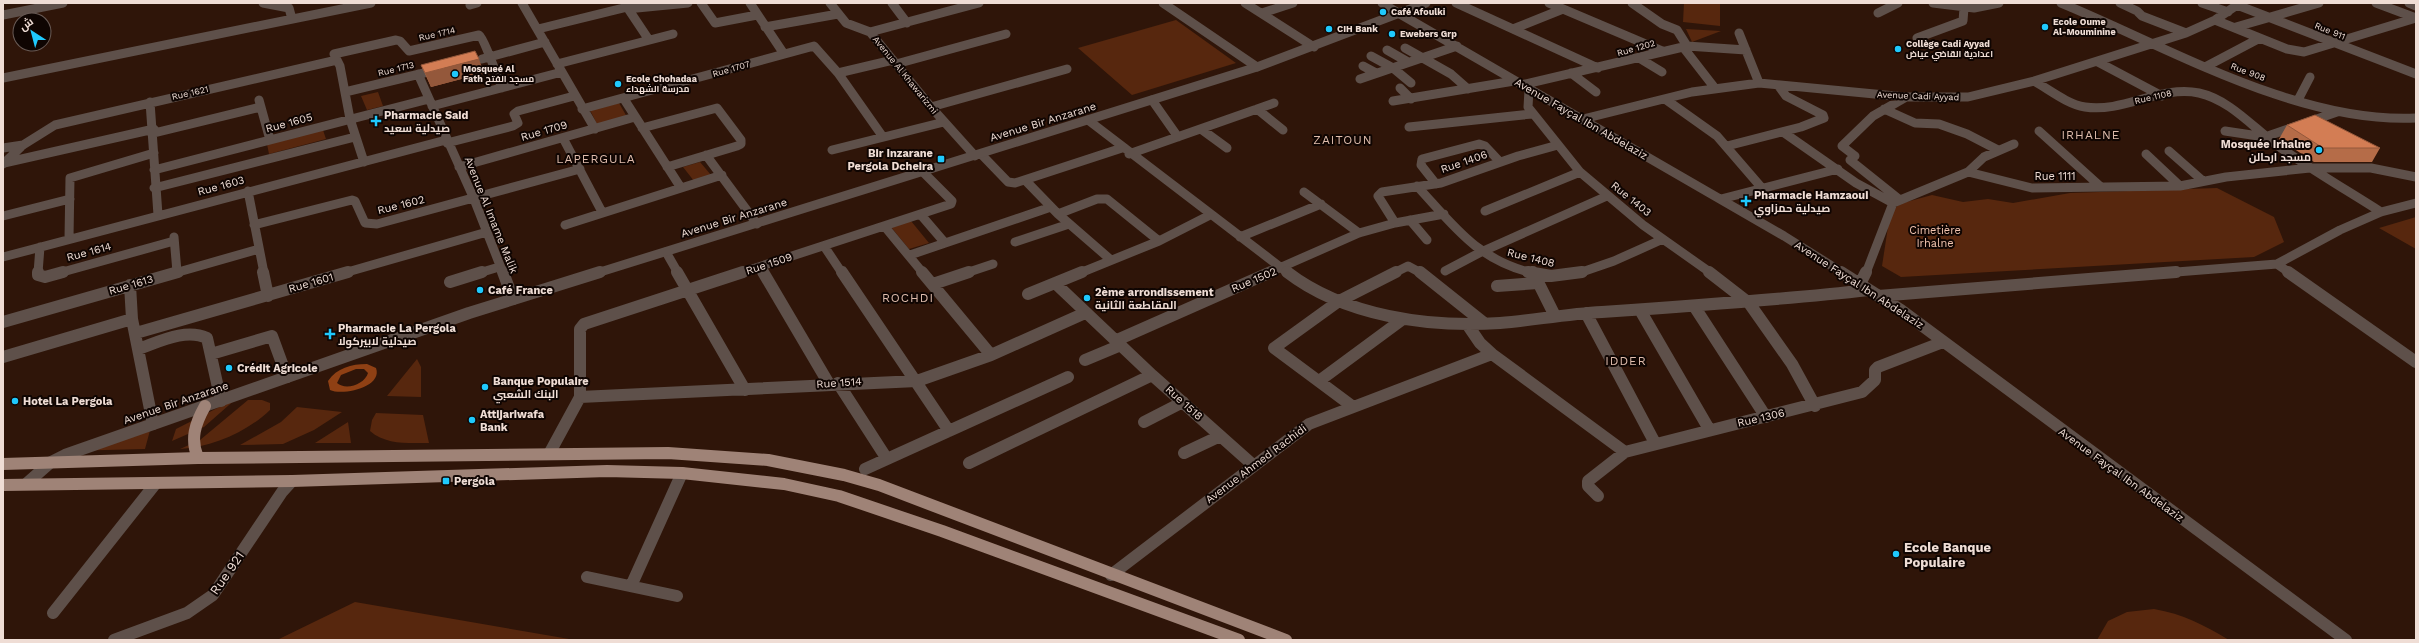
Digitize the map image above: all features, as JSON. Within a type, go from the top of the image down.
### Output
[{"type":"main road","points":[[198,458],[192,438],[194,425],[205,406]]},
{"type":"main road","points":[[3,464],[198,458],[668,453],[768,460],[844,475],[936,506],[1111,575],[1286,640]]},
{"type":"main road","points":[[5,487],[26,484],[292,481],[607,471],[682,473],[784,484],[839,496],[942,530],[1239,640]]},
{"type":"street","points":[[3,15],[63,3]]},
{"type":"street","points":[[263,3],[289,8],[292,19]]},
{"type":"street","points":[[3,78],[371,3]]},
{"type":"street","points":[[522,3],[538,29],[582,110],[595,130]]},
{"type":"street","points":[[538,29],[644,3]]},
{"type":"street","points":[[628,7],[643,9],[684,3]]},
{"type":"street","points":[[701,3],[712,21],[715,23],[761,21],[838,14]]},
{"type":"street","points":[[761,3],[751,4],[784,54]]},
{"type":"street","points":[[892,3],[907,23]]},
{"type":"street","points":[[870,32],[979,3]]},
{"type":"street","points":[[1162,3],[1257,67]]},
{"type":"street","points":[[1244,3],[1314,47]]},
{"type":"street","points":[[1262,13],[1293,3]]},
{"type":"street","name":"Avenue Fayçal Ibn Abdelaziz","points":[[1382,3],[1521,85],[1721,199],[1869,290],[1943,342],[2346,640]]},
{"type":"street","name":"Avenue Bir Anzarane","points":[[26,484],[51,462],[65,455],[513,299],[1257,67],[1314,47],[1426,3]]},
{"type":"street","points":[[1456,3],[1598,68]]},
{"type":"street","name":"Rue 1202","points":[[1549,3],[1662,51]]},
{"type":"street","points":[[1632,3],[1662,24],[1678,30],[1685,46],[1714,87]]},
{"type":"street","points":[[1878,13],[1898,3]]},
{"type":"street","points":[[1933,3],[1964,8],[1980,8],[1999,3]]},
{"type":"street","name":"Rue 908","points":[[2061,3],[2155,42],[2207,66],[2298,100],[2337,112]]},
{"type":"street","points":[[2120,3],[2137,10],[2145,18],[2186,33]]},
{"type":"street","points":[[2202,3],[2228,12]]},
{"type":"street","points":[[2236,27],[2319,3]]},
{"type":"street","points":[[2376,3],[2416,18]]},
{"type":"street","points":[[2409,3],[2416,6]]},
{"type":"street","name":"Avenue Cadi Ayyad","points":[[1583,119],[1714,87],[1759,83],[1906,97],[1968,97],[2034,81],[2186,33],[2215,20],[2238,4]]},
{"type":"street","name":"Rue 911","points":[[2238,4],[2333,43],[2416,74]]},
{"type":"street","points":[[761,21],[831,5]]},
{"type":"street","name":"Avenue Al Khawarizmi","points":[[831,5],[846,23],[870,32],[944,122],[978,155],[1008,182],[1015,183],[1025,180]]},
{"type":"street","points":[[628,7],[649,40]]},
{"type":"street","points":[[1513,29],[1562,8]]},
{"type":"street","points":[[1917,38],[1963,21],[1964,8]]},
{"type":"street","points":[[2215,20],[2236,27],[2287,49],[2304,52],[2416,18]]},
{"type":"street","points":[[1739,33],[1759,83]]},
{"type":"street","points":[[557,64],[673,34]]},
{"type":"street","points":[[883,137],[838,73],[894,62],[1006,34]]},
{"type":"street","name":"Rue 1714","points":[[335,57],[396,40],[400,41],[409,51],[479,35],[483,38],[488,57]]},
{"type":"street","points":[[2207,66],[2260,38]]},
{"type":"street","points":[[474,60],[545,42]]},
{"type":"street","points":[[1360,79],[1456,46]]},
{"type":"street","points":[[1662,51],[1685,46],[1746,50]]},
{"type":"street","name":"Rue 1707","points":[[582,110],[811,47],[818,47],[838,73]]},
{"type":"street","points":[[1405,48],[1450,74],[1468,89]]},
{"type":"street","points":[[1387,50],[1408,62]]},
{"type":"street","name":"Rue 1202","points":[[1393,101],[1468,89],[1521,85],[1598,68],[1662,51]]},
{"type":"street","points":[[1371,56],[1392,68],[1411,83]]},
{"type":"street","points":[[335,57],[345,92],[350,119],[364,162]]},
{"type":"street","name":"Rue 1621","points":[[3,164],[23,145],[44,131],[65,122],[335,57]]},
{"type":"street","points":[[488,57],[502,88]]},
{"type":"street","points":[[1639,58],[1662,72]]},
{"type":"street","points":[[2098,62],[2162,96]]},
{"type":"street","points":[[1363,66],[1376,73]]},
{"type":"street","points":[[931,107],[1067,69]]},
{"type":"street","name":"Rue 1713","points":[[345,92],[432,71]]},
{"type":"street","name":"Rue 1605","points":[[154,170],[350,119],[502,88],[562,72]]},
{"type":"street","points":[[1571,73],[1596,92]]},
{"type":"street","name":"Avenue Al Imame Malik","points":[[418,74],[446,142],[474,199],[499,267],[513,299]]},
{"type":"street","points":[[2298,100],[2310,77]]},
{"type":"street","name":"Rue 1108","points":[[2034,81],[2073,102],[2086,107],[2119,105],[2189,91],[2213,98],[2226,104],[2265,136],[2310,168],[2381,212]]},
{"type":"street","name":"Rue 1403","points":[[1521,85],[1532,114],[1580,172],[1607,196],[1663,239],[1716,276],[1749,303],[1792,364],[1815,406]]},
{"type":"street","points":[[1727,146],[1821,121],[1824,117],[1786,96],[1778,85]]},
{"type":"street","points":[[1400,88],[1411,99]]},
{"type":"street","name":"Rue 1603","points":[[3,257],[248,191],[513,126],[518,123],[514,114],[518,110],[574,96]]},
{"type":"street","points":[[1828,163],[1850,160],[1856,156],[1842,144],[1884,109],[1906,97]]},
{"type":"street","points":[[624,99],[680,188]]},
{"type":"street","points":[[1665,99],[1708,128],[1727,146],[1761,187]]},
{"type":"street","points":[[1152,100],[1178,137]]},
{"type":"street","points":[[150,102],[154,131],[154,188],[158,215]]},
{"type":"street","points":[[3,164],[154,131],[260,103],[270,140]]},
{"type":"street","points":[[1111,260],[1069,224],[1025,180],[1178,137],[1274,103]]},
{"type":"street","points":[[642,128],[707,109],[719,109],[742,142],[667,167]]},
{"type":"street","points":[[1257,109],[1283,130]]},
{"type":"street","points":[[1884,109],[1915,123],[1939,124],[1968,134],[1998,150]]},
{"type":"street","points":[[2225,131],[2265,136],[2337,112],[2413,120]]},
{"type":"street","points":[[1409,127],[1532,114]]},
{"type":"street","name":"Rue 1709","points":[[459,167],[636,118]]},
{"type":"street","points":[[1088,120],[1210,216],[1281,269],[1317,292],[1339,301],[1403,319],[1467,324],[1586,313],[1749,303],[1869,290],[2277,264],[2340,230],[2381,212],[2416,203]]},
{"type":"street","points":[[832,150],[944,122]]},
{"type":"street","points":[[1201,129],[1227,148]]},
{"type":"street","points":[[2039,131],[2101,187]]},
{"type":"street","points":[[1783,132],[1828,163],[1896,202]]},
{"type":"street","points":[[154,188],[355,137]]},
{"type":"street","points":[[563,138],[602,212]]},
{"type":"street","points":[[1436,184],[1421,165],[1422,159],[1479,144],[1485,146],[1500,162]]},
{"type":"street","points":[[1869,290],[1868,269],[1896,202],[1968,172],[1984,157],[2014,144]]},
{"type":"street","points":[[3,148],[23,145]]},
{"type":"street","name":"Rue 1406","points":[[1395,223],[1378,196],[1382,192],[1436,184],[1500,162],[1558,145]]},
{"type":"street","points":[[2169,151],[2203,181]]},
{"type":"street","points":[[69,238],[70,180],[72,176],[154,154]]},
{"type":"street","points":[[2146,154],[2180,186]]},
{"type":"street","points":[[706,155],[757,224]]},
{"type":"street","points":[[1850,160],[1896,202]]},
{"type":"street","name":"Rue 1111","points":[[1968,172],[2032,188],[2180,186],[2203,181],[2310,168],[2371,168],[2416,177]]},
{"type":"street","points":[[474,199],[580,169]]},
{"type":"street","points":[[1721,199],[1761,187],[1838,169]]},
{"type":"street","name":"Rue 1509","points":[[580,397],[580,329],[584,324],[947,207],[952,201],[922,172]]},
{"type":"street","points":[[1485,211],[1580,172]]},
{"type":"street","points":[[565,225],[722,175]]},
{"type":"street","name":"Rue 1408","points":[[1417,186],[1444,214],[1460,235],[1481,252],[1504,264],[1554,277],[1572,275],[1613,261],[1663,239]]},
{"type":"street","points":[[248,191],[268,296]]},
{"type":"street","points":[[1304,192],[1359,233]]},
{"type":"street","points":[[1445,271],[1481,252],[1607,196]]},
{"type":"street","points":[[3,216],[70,198]]},
{"type":"street","name":"Rue 1602","points":[[254,225],[352,200],[355,201],[362,219],[369,225],[474,199]]},
{"type":"street","points":[[910,255],[1055,210],[1097,199],[1107,199],[1159,241]]},
{"type":"street","points":[[1240,237],[1321,204]]},
{"type":"street","name":"Rue 1502","points":[[1085,360],[1119,342],[1359,233],[1395,223],[1444,214]]},
{"type":"street","points":[[921,215],[945,243]]},
{"type":"street","points":[[1028,294],[1159,241],[1210,216]]},
{"type":"street","points":[[1410,220],[1427,240]]},
{"type":"street","points":[[1016,242],[1069,224]]},
{"type":"street","points":[[885,227],[910,255],[991,355]]},
{"type":"street","name":"Rue 1601","points":[[136,333],[487,232]]},
{"type":"street","name":"Rue 1614","points":[[40,247],[38,275],[45,277],[174,239],[177,272]]},
{"type":"street","points":[[824,246],[917,381],[949,431]]},
{"type":"street","name":"Rue 1613","points":[[3,322],[259,249]]},
{"type":"street","points":[[666,252],[745,390]]},
{"type":"street","points":[[933,284],[993,264]]},
{"type":"street","points":[[2277,264],[2416,362]]},
{"type":"street","points":[[1352,406],[1319,380],[1274,350],[1276,347],[1339,301],[1408,266],[1416,269],[1484,323]]},
{"type":"street","points":[[450,282],[499,267]]},
{"type":"street","points":[[760,267],[833,384],[887,459]]},
{"type":"street","points":[[1533,272],[1555,316]]},
{"type":"street","name":"Rue 1518","points":[[1055,283],[1085,313],[1119,342],[1152,375],[1253,464]]},
{"type":"street","points":[[1497,286],[1538,283]]},
{"type":"street","points":[[130,285],[132,320],[136,333],[153,424]]},
{"type":"street","points":[[1694,306],[1766,417]]},
{"type":"street","points":[[1640,310],[1709,429]]},
{"type":"street","name":"Rue 1514","points":[[580,397],[917,381],[991,355],[1085,313]]},
{"type":"street","points":[[1586,313],[1655,442]]},
{"type":"street","points":[[190,318],[191,333]]},
{"type":"street","points":[[1319,380],[1403,319]]},
{"type":"street","points":[[3,357],[132,320]]},
{"type":"street","points":[[1467,324],[1480,343],[1492,354],[1625,452]]},
{"type":"street","points":[[138,349],[191,333],[207,338],[221,401]]},
{"type":"street","points":[[211,354],[272,336],[287,377]]},
{"type":"street","name":"Rue 1306","points":[[1598,496],[1588,486],[1588,481],[1625,452],[1655,442],[1815,406],[1862,392],[1875,380],[1875,370],[1878,367],[1943,342]]},
{"type":"street","name":"Avenue Ahmed Rachidi","points":[[1111,575],[1253,464],[1310,424],[1352,406],[1492,354]]},
{"type":"street","points":[[969,463],[1152,375]]},
{"type":"street","points":[[865,469],[1068,377]]},
{"type":"street","points":[[549,454],[580,397]]},
{"type":"street","points":[[1144,422],[1183,402]]},
{"type":"street","points":[[1184,453],[1220,436]]},
{"type":"street","points":[[631,586],[682,473]]},
{"type":"street","name":"Rue 921","points":[[114,640],[187,613],[213,595],[282,492],[292,481]]},
{"type":"street","points":[[53,613],[156,483]]},
{"type":"street","points":[[587,577],[677,596]]},
{"type":"green space","points":[[1684,3],[1720,3],[1720,26],[1683,22]]},
{"type":"green space","points":[[1176,20],[1236,63],[1132,95],[1078,48]]},
{"type":"green space","points":[[1686,29],[1721,31],[1692,42]]},
{"type":"green space","points":[[378,92],[383,106],[367,110],[361,96]]},
{"type":"green space","points":[[619,103],[627,117],[597,124],[590,110]]},
{"type":"green space","points":[[323,130],[326,139],[269,154],[267,144]]},
{"type":"green space","points":[[700,162],[711,175],[694,181],[683,167]]},
{"type":"green space","name":"Cimetière Irhalne","points":[[2217,188],[2274,217],[2284,242],[2254,257],[1901,277],[1882,266],[1890,214],[1899,204],[1932,195],[1963,202],[1988,199],[2013,203],[2070,193]]},
{"type":"green space","points":[[2416,217],[2416,249],[2379,228]]},
{"type":"green space","points":[[911,221],[929,243],[909,249],[891,227]]},
{"type":"green space","points":[[417,359],[421,367],[421,397],[387,396]]},
{"type":"green space","points":[[237,398],[204,427],[172,441],[176,429]]},
{"type":"green space","points":[[248,400],[262,400],[270,403],[270,410],[251,425],[228,437],[216,442],[192,448],[180,449],[200,440]]},
{"type":"green space","points":[[297,407],[342,412],[314,430],[283,444],[240,445],[281,422]]},
{"type":"green space","points":[[376,413],[423,415],[429,443],[390,441],[376,436],[370,431],[372,420]]},
{"type":"green space","points":[[348,422],[351,443],[315,443]]},
{"type":"green space","points":[[152,423],[145,449],[67,451]]},
{"type":"green space","points":[[355,602],[575,640],[277,640]]},
{"type":"green space","points":[[2154,609],[2165,611],[2193,621],[2229,640],[2097,640],[2108,621],[2127,612]]},
{"type":"shaded area","points":[[367,364],[376,368],[377,375],[374,380],[368,385],[352,391],[336,392],[330,390],[328,381],[336,373],[350,366]],"holes":[[[356,369],[364,369],[368,373],[359,383],[350,386],[337,383],[341,375]]]},
{"type":"building","points":[[475,51],[479,59],[425,73],[421,65]]},
{"type":"building","points":[[2315,115],[2380,148],[2323,148],[2287,125]]},
{"type":"place","name":"Café Afoulki","points":[[1383,12]]},
{"type":"place","name":"Ecole Oume Al-Mouminine","points":[[2045,27]]},
{"type":"place","name":"CIH Bank","points":[[1329,29]]},
{"type":"place","name":"Ewebers Grp","points":[[1392,34]]},
{"type":"place","name":"Collège Cadi Ayyad اعدادية القاضي عياض","points":[[1898,49]]},
{"type":"place","name":"Mosqueé Al Fath مسجد الفتح","points":[[455,74]]},
{"type":"place","name":"Ecole Chohadaa مدرسة الشهداء","points":[[618,84]]},
{"type":"place","name":"Pharmacie Said صيدلية سعيد","points":[[376,121]]},
{"type":"place","name":"Mosquée Irhalne مسجد ارحالن","points":[[2319,150]]},
{"type":"place","name":"Bir Inzarane Pergola Dcheira","points":[[941,159]]},
{"type":"place","name":"Pharmacie Hamzaoui صيدلية حمزاوي","points":[[1746,201]]},
{"type":"place","name":"Café France","points":[[480,290]]},
{"type":"place","name":"2ème arrondissement المقاطعة الثانية","points":[[1087,298]]},
{"type":"place","name":"Pharmacie La Pergola صيدلية لابيركولا","points":[[330,334]]},
{"type":"place","name":"Crédit Agricole","points":[[229,368]]},
{"type":"place","name":"Banque Populaire البنك الشعبي","points":[[485,387]]},
{"type":"place","name":"Hotel La Pergola","points":[[15,401]]},
{"type":"place","name":"Attijariwafa Bank","points":[[472,420]]},
{"type":"place","name":"Pergola","points":[[446,481]]},
{"type":"place","name":"Ecole Banque Populaire","points":[[1896,554]]},
{"type":"district","name":"IRHALNE","points":[[2091,135]]},
{"type":"district","name":"ZAITOUN","points":[[1343,140]]},
{"type":"district","name":"LAPERGULA","points":[[596,159]]},
{"type":"district","name":"ROCHDI","points":[[908,298]]},
{"type":"district","name":"IDDER","points":[[1626,361]]}]
